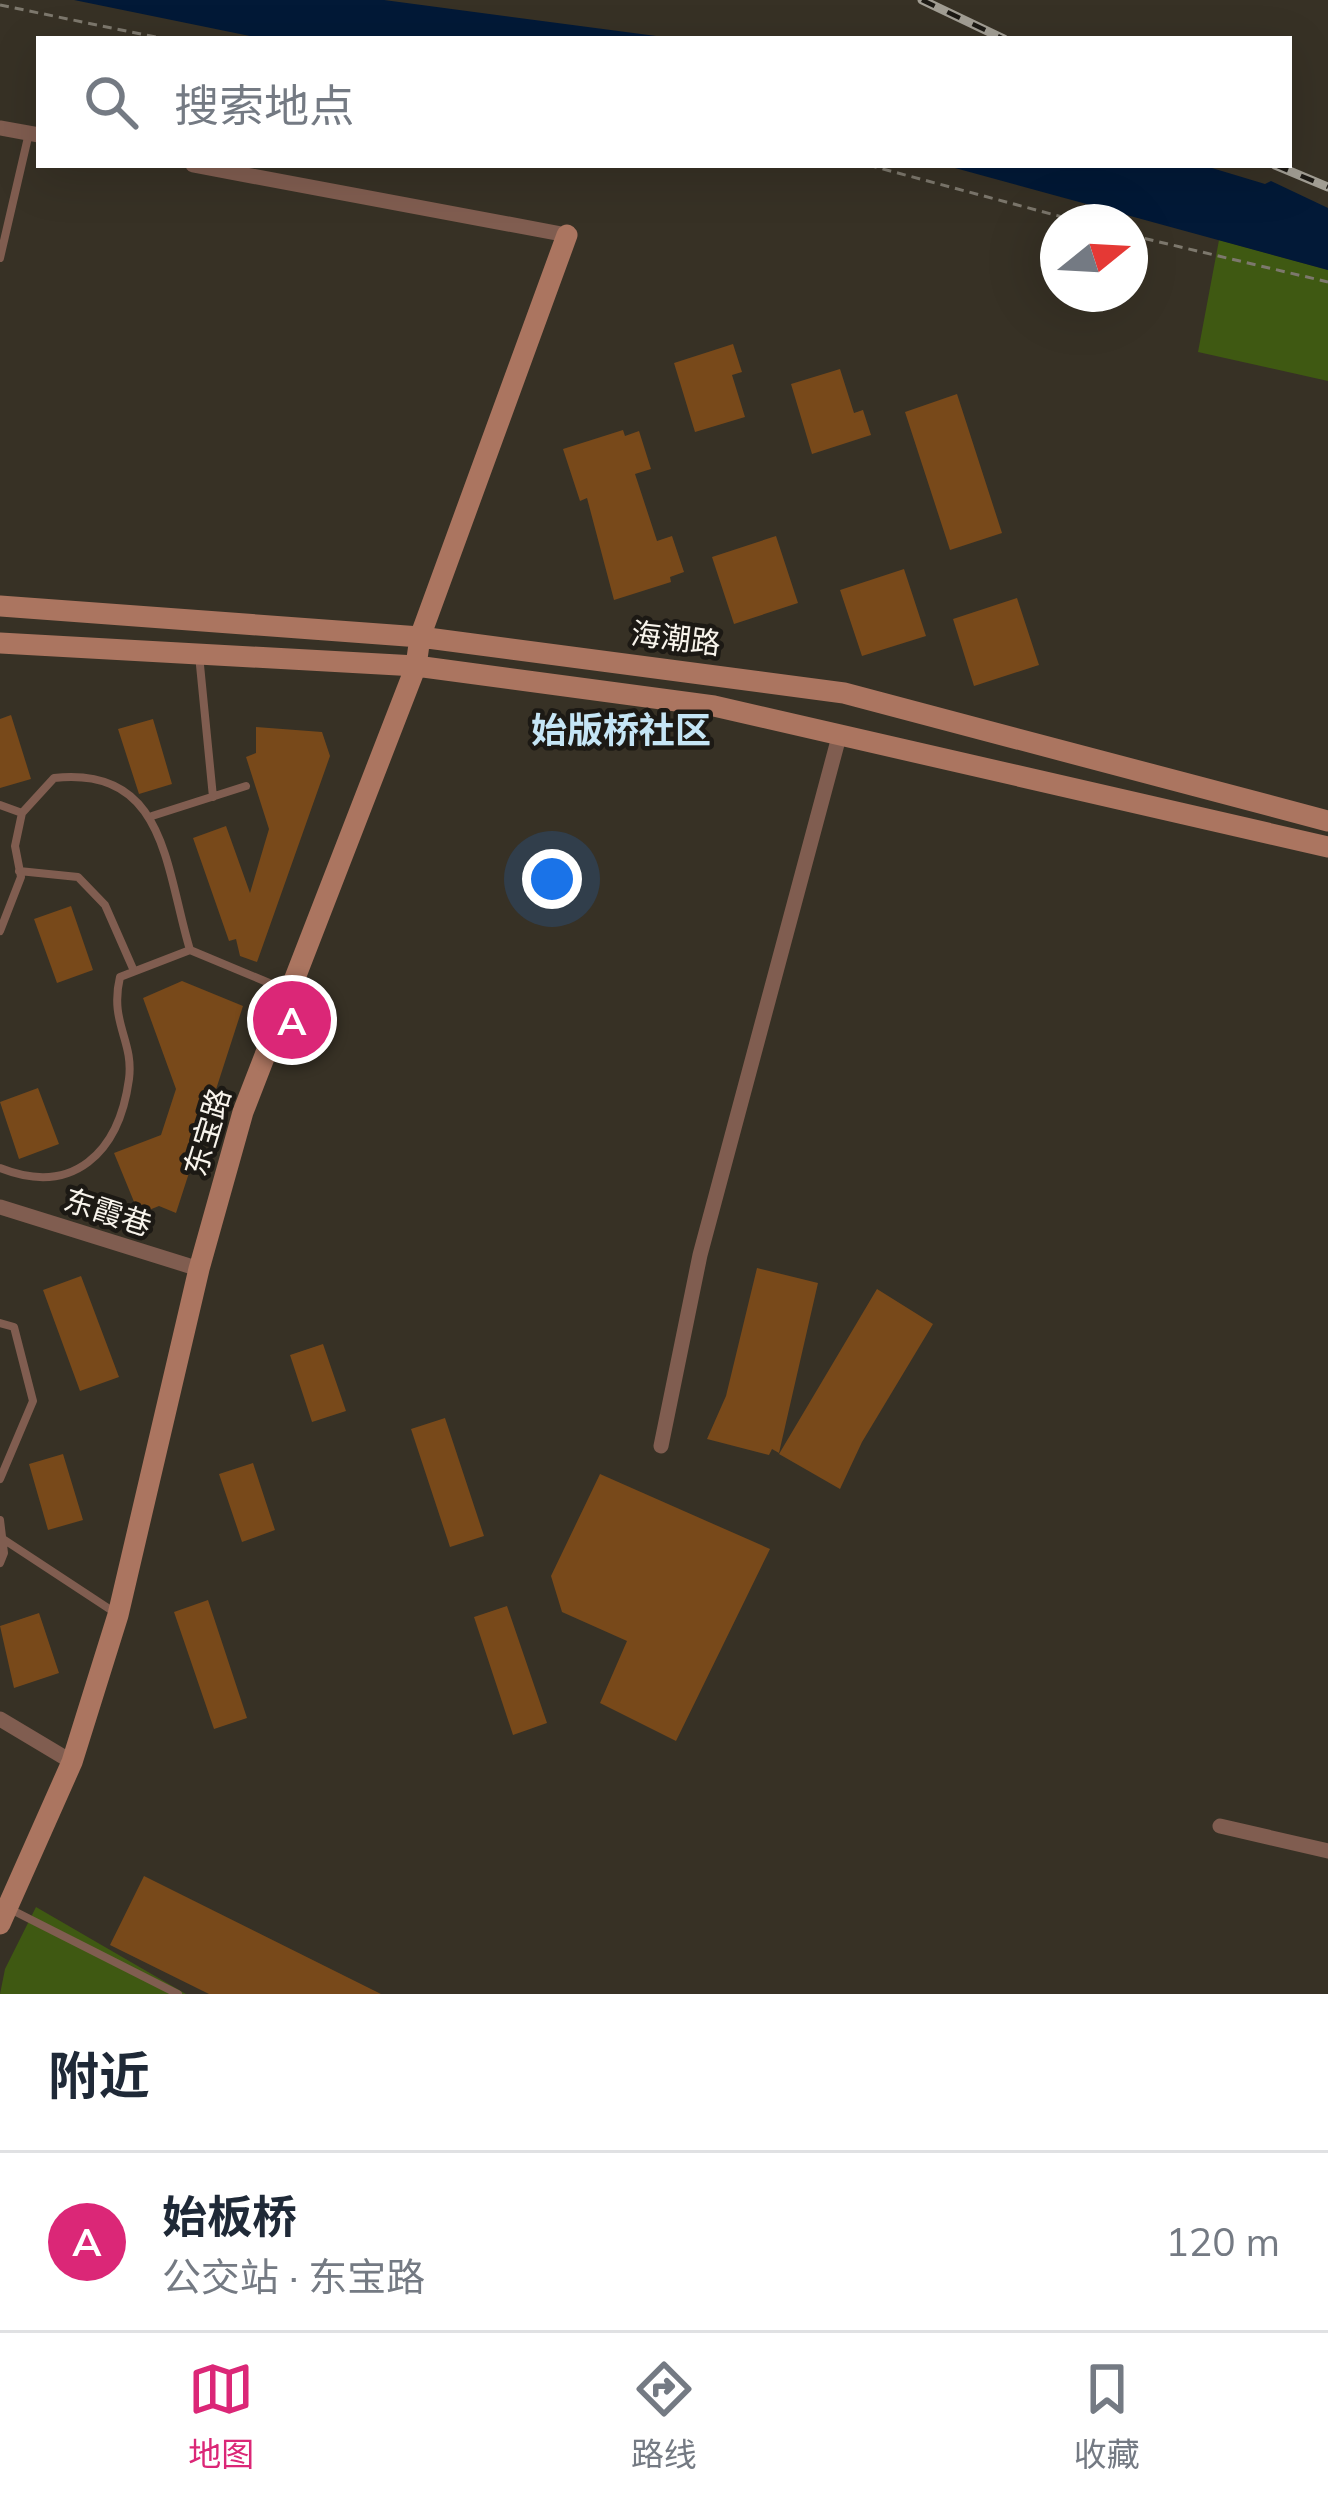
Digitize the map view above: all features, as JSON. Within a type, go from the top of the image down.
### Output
[{"type":"main road","name":"东宝路","points":[[3,1916],[72,1762],[118,1616],[199,1270],[243,1112],[416,666],[420,637],[566,236]]},
{"type":"main road","name":"海潮路","points":[[0,606],[420,637],[844,693],[1328,821]]},
{"type":"main road","name":"海潮路","points":[[0,643],[416,666],[714,706],[1328,847]]},
{"type":"street","points":[[0,128],[34,134]]},
{"type":"street","points":[[210,168],[566,236]]},
{"type":"street","points":[[661,1446],[700,1255],[840,733]]},
{"type":"street","name":"东霞巷","points":[[0,1207],[199,1270]]},
{"type":"street","points":[[0,1719],[72,1762]]},
{"type":"street","points":[[1220,1826],[1328,1851]]},
{"type":"lane","points":[[0,258],[34,134]]},
{"type":"lane","points":[[199,654],[213,797]]},
{"type":"lane","points":[[0,931],[19,871],[15,846],[22,813],[54,778],[91,774],[124,787],[152,816],[190,950]]},
{"type":"lane","points":[[152,816],[246,786]]},
{"type":"lane","points":[[0,805],[22,813]]},
{"type":"lane","points":[[19,871],[78,877],[105,905],[134,971]]},
{"type":"lane","points":[[0,1168],[33,1181],[76,1174],[100,1154],[130,1077],[113,1005],[120,977],[190,950],[287,991]]},
{"type":"lane","points":[[0,1323],[14,1327],[33,1401],[0,1479]]},
{"type":"lane","points":[[0,1520],[0,1563]]},
{"type":"lane","points":[[1,1538],[118,1616]]},
{"type":"lane","points":[[3,1916],[178,1994]]},
{"type":"path","points":[[0,5],[150,36]]},
{"type":"path","points":[[879,168],[1040,211]]},
{"type":"path","points":[[1148,239],[1328,282]]},
{"type":"green space","points":[[1219,240],[1328,270],[1328,381],[1198,352]]},
{"type":"green space","points":[[36,1907],[186,1994],[0,1994],[5,1969]]},
{"type":"water","points":[[74,0],[384,0],[656,36],[250,36]]},
{"type":"water","points":[[955,168],[1212,168],[1265,184],[1271,181],[1328,208],[1328,270],[1148,221],[1148,204],[1087,204]]},
{"type":"building","points":[[733,344],[742,372],[732,375],[745,417],[695,432],[674,363]]},
{"type":"building","points":[[840,369],[854,413],[863,410],[871,435],[812,454],[791,384]]},
{"type":"building","points":[[957,394],[1002,533],[950,550],[905,412]]},
{"type":"building","points":[[623,430],[625,436],[639,431],[651,469],[635,474],[657,541],[672,536],[684,572],[670,577],[671,582],[614,600],[587,498],[580,501],[563,449]]},
{"type":"building","points":[[776,536],[798,603],[734,624],[712,557]]},
{"type":"building","points":[[904,569],[926,636],[862,656],[840,590]]},
{"type":"building","points":[[1017,598],[1039,665],[974,686],[953,619]]},
{"type":"building","points":[[11,715],[31,779],[0,788],[0,719]]},
{"type":"building","points":[[153,719],[172,784],[139,794],[118,729]]},
{"type":"building","points":[[256,727],[322,732],[330,756],[257,962],[240,956],[236,939],[229,941],[193,838],[226,826],[250,893],[269,829],[246,757],[256,753]]},
{"type":"building","points":[[71,906],[93,970],[57,983],[34,919]]},
{"type":"building","points":[[182,981],[243,1006],[176,1213],[159,1206],[139,1214],[114,1153],[161,1135],[176,1089],[143,998]]},
{"type":"building","points":[[38,1088],[59,1144],[19,1159],[0,1102]]},
{"type":"building","points":[[757,1268],[818,1283],[779,1453],[772,1449],[769,1455],[707,1439],[726,1396]]},
{"type":"building","points":[[81,1276],[119,1377],[80,1391],[43,1290]]},
{"type":"building","points":[[877,1289],[933,1324],[862,1442],[840,1489],[779,1454]]},
{"type":"building","points":[[323,1344],[346,1411],[312,1422],[290,1355]]},
{"type":"building","points":[[445,1418],[484,1536],[450,1547],[411,1429]]},
{"type":"building","points":[[63,1454],[83,1520],[48,1530],[29,1464]]},
{"type":"building","points":[[253,1463],[275,1530],[242,1542],[219,1474]]},
{"type":"building","points":[[600,1474],[770,1549],[676,1741],[600,1703],[627,1641],[562,1612],[551,1576]]},
{"type":"building","points":[[208,1600],[247,1718],[214,1729],[174,1612]]},
{"type":"building","points":[[507,1606],[547,1723],[513,1735],[474,1617]]},
{"type":"building","points":[[39,1613],[59,1673],[14,1688],[0,1626]]},
{"type":"building","points":[[144,1876],[381,1994],[209,1994],[110,1945]]},
{"type":"railway","points":[[922,0],[998,36]]},
{"type":"railway","points":[[1282,168],[1328,187]]},
{"type":"place","name":"始板桥","points":[[292,1020]]},
{"type":"district","name":"始版桥社区","points":[[621,729]]}]
